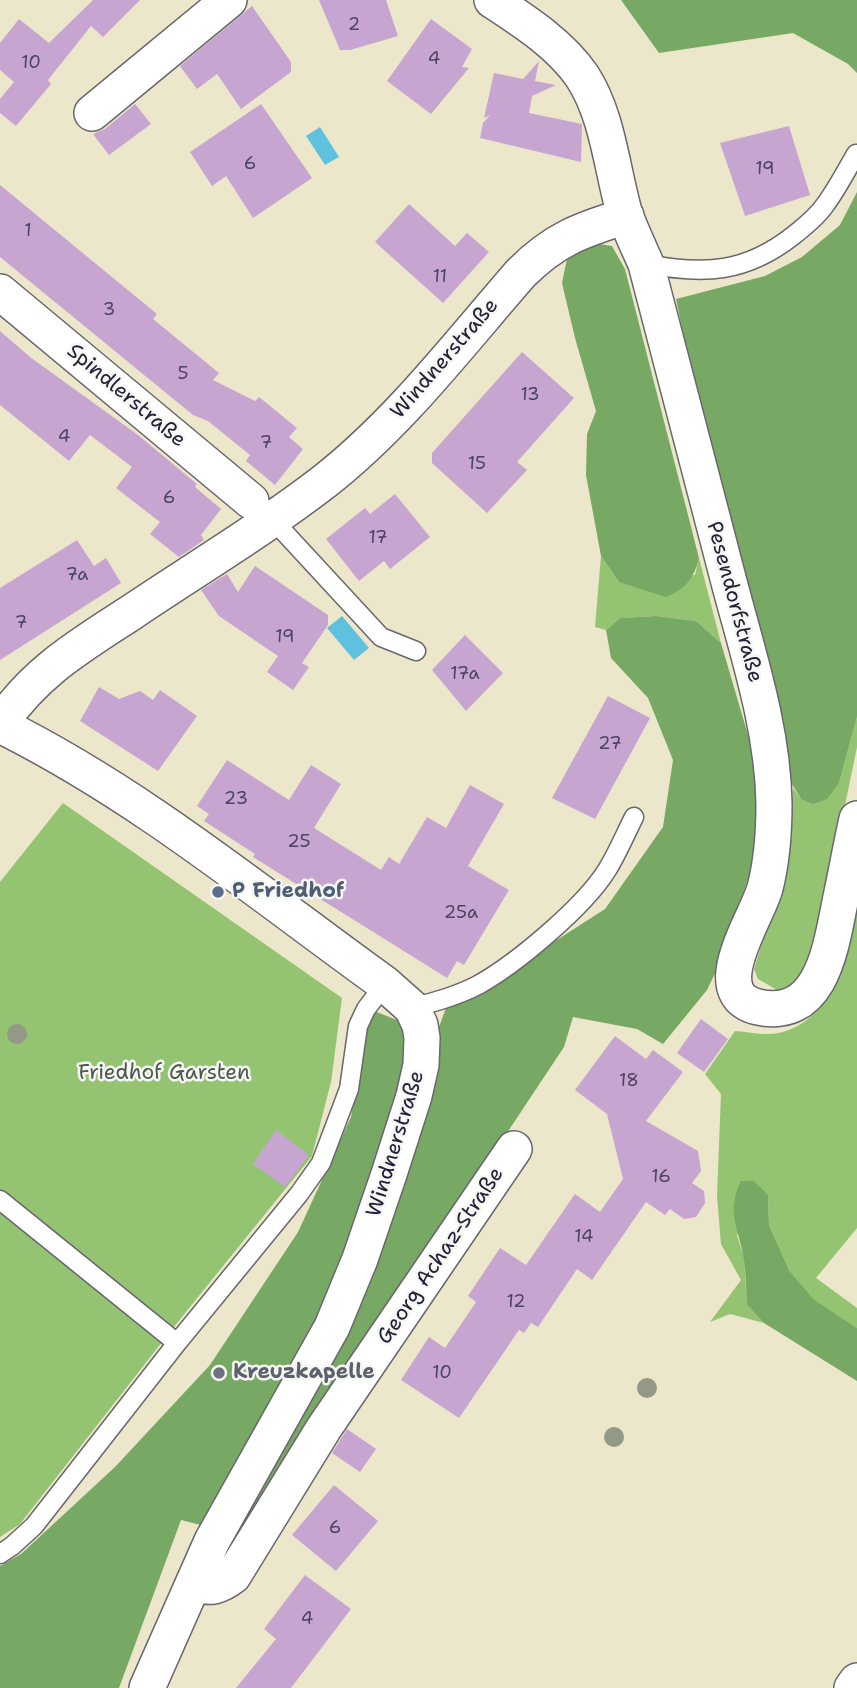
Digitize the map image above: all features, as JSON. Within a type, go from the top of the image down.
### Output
[{"type":"street","points":[[92,113],[229,0]]},
{"type":"street","name":"Pesendorfstraße","points":[[492,0],[528,24],[566,57],[582,77],[594,100],[626,216],[646,264],[760,702],[774,803],[771,853],[764,889],[736,955],[732,976],[737,992],[750,1005],[766,1009],[786,1008],[805,997],[817,981],[828,958],[857,819]]},
{"type":"street","name":"Windnerstraße","points":[[147,1688],[212,1541],[332,1327],[360,1259],[398,1148],[421,1065],[422,1038],[420,1025],[412,1008],[385,984],[195,844],[122,795],[0,724],[31,683],[65,656],[262,510],[326,480],[393,420],[540,254],[564,238],[626,216]]},
{"type":"street","name":"Spindlerstraße","points":[[0,292],[262,510]]},
{"type":"street","name":"Georg Achaz-Straße","points":[[195,1584],[207,1588],[222,1585],[233,1576],[324,1428],[514,1149]]},
{"type":"street","points":[[852,1688],[857,1681]]},
{"type":"lane","points":[[646,264],[701,270],[730,267],[757,260],[806,226],[824,207],[856,154]]},
{"type":"lane","points":[[262,510],[381,637],[416,651]]},
{"type":"lane","points":[[412,1008],[455,995],[479,984],[509,963],[582,902],[607,870],[634,817]]},
{"type":"lane","points":[[0,1554],[34,1526],[321,1163],[349,1089],[358,1026],[366,1009],[385,984]]},
{"type":"lane","points":[[0,1200],[177,1343]]},
{"type":"green space","points":[[621,0],[857,0],[857,73],[848,64],[793,33],[659,53]]},
{"type":"green space","points":[[857,192],[857,717],[839,783],[827,799],[813,804],[801,799],[784,771],[700,417],[676,299],[765,276],[802,257],[840,225]]},
{"type":"green space","points":[[593,243],[612,246],[625,269],[699,558],[688,582],[666,597],[619,582],[601,556],[586,475],[587,434],[596,411],[562,283],[568,254]]},
{"type":"green space","points":[[601,556],[619,582],[695,575],[699,558],[721,643],[696,621],[656,616],[622,618],[606,630],[595,627]]},
{"type":"green space","points":[[656,616],[696,621],[721,643],[755,759],[755,857],[723,957],[707,990],[663,1044],[637,1029],[573,1017],[564,1047],[240,1535],[181,1520],[119,1688],[0,1688],[0,1566],[21,1554],[115,1467],[210,1365],[298,1232],[351,1117],[369,1009],[430,1033],[439,1027],[447,1005],[459,1003],[605,909],[663,827],[673,760],[648,698],[611,658],[606,630],[621,618]]},
{"type":"green space","points":[[857,717],[857,747],[814,955],[802,978],[779,991],[758,979],[754,969],[780,884],[788,843],[793,788],[801,799],[839,783]]},
{"type":"green space","name":"Friedhof Garsten","points":[[63,803],[342,998],[331,1082],[312,1156],[20,1524],[0,1537],[0,882]]},
{"type":"green space","points":[[857,900],[857,1228],[816,1278],[857,1308],[857,1328],[812,1299],[789,1270],[769,1225],[768,1195],[737,1235],[744,1258],[747,1305],[764,1323],[730,1314],[710,1322],[741,1280],[721,1244],[717,1196],[721,1094],[705,1074],[735,1031],[779,1033],[799,1025],[815,1013],[836,980]]},
{"type":"green space","points":[[741,1181],[754,1181],[768,1195],[769,1225],[789,1270],[813,1299],[857,1328],[857,1381],[764,1323],[747,1305],[744,1261],[734,1212],[736,1193]]},
{"type":"water","points":[[320,127],[339,157],[325,165],[306,136]]},
{"type":"water","points":[[342,616],[369,648],[354,660],[327,628]]},
{"type":"building","points":[[93,0],[140,0],[103,37],[91,26],[48,80],[51,84],[16,126],[0,113],[0,99],[14,82],[0,70],[0,43],[19,19],[49,43]]},
{"type":"building","points":[[319,0],[386,0],[398,36],[350,50],[340,50]]},
{"type":"building","points":[[252,6],[291,62],[291,72],[241,109],[217,74],[197,89],[180,66]]},
{"type":"building","points":[[431,19],[472,49],[462,67],[469,68],[431,114],[387,81]]},
{"type":"building","points":[[539,61],[535,81],[556,85],[532,96],[529,113],[582,124],[581,162],[480,138],[483,123],[490,115],[484,118],[494,73],[523,79]]},
{"type":"building","points":[[135,104],[151,124],[109,155],[93,134],[105,129]]},
{"type":"building","points":[[261,104],[312,178],[253,218],[226,176],[212,186],[190,152]]},
{"type":"building","points":[[789,126],[810,195],[745,216],[720,143]]},
{"type":"building","points":[[0,185],[157,314],[153,319],[219,373],[213,380],[255,401],[259,397],[297,428],[289,437],[303,449],[275,485],[246,461],[250,455],[208,421],[193,415],[0,257]]},
{"type":"building","points":[[409,204],[455,246],[467,233],[489,252],[443,303],[375,242]]},
{"type":"building","points":[[0,331],[30,357],[138,435],[197,484],[195,487],[221,509],[201,535],[204,540],[179,557],[150,534],[160,522],[116,488],[132,467],[90,435],[69,461],[0,405]]},
{"type":"building","points":[[522,352],[574,398],[517,462],[527,470],[487,513],[432,463],[432,453]]},
{"type":"building","points":[[395,494],[430,537],[390,569],[384,561],[359,581],[326,539],[365,508],[370,514]]},
{"type":"building","points":[[77,540],[94,566],[106,558],[121,583],[0,660],[0,588]]},
{"type":"building","points":[[255,566],[328,615],[328,625],[302,663],[309,667],[293,690],[267,672],[278,656],[219,616],[201,590],[227,574],[238,592]]},
{"type":"building","points":[[465,635],[503,673],[466,711],[432,670]]},
{"type":"building","points":[[99,687],[119,699],[140,691],[153,700],[160,690],[197,716],[158,771],[80,721]]},
{"type":"building","points":[[608,696],[650,718],[595,819],[552,798]]},
{"type":"building","points":[[227,760],[289,800],[311,765],[341,784],[314,828],[381,870],[389,857],[399,864],[427,817],[446,828],[470,785],[504,804],[468,866],[509,890],[464,965],[457,961],[447,978],[253,857],[255,854],[204,821],[209,814],[197,806]]},
{"type":"building","points":[[701,1019],[728,1039],[704,1072],[677,1053]]},
{"type":"building","points":[[615,1036],[646,1059],[653,1050],[683,1072],[646,1121],[698,1151],[701,1171],[692,1183],[704,1191],[705,1203],[696,1217],[684,1219],[670,1209],[665,1215],[646,1202],[592,1280],[577,1269],[538,1327],[531,1323],[524,1333],[519,1330],[459,1418],[401,1380],[429,1337],[445,1348],[476,1302],[468,1296],[500,1248],[526,1265],[575,1194],[600,1212],[623,1179],[607,1114],[575,1090]]},
{"type":"building","points":[[276,1130],[309,1155],[285,1187],[253,1164]]},
{"type":"building","points":[[347,1429],[376,1449],[360,1472],[332,1453]]},
{"type":"building","points":[[334,1485],[378,1521],[336,1571],[292,1535]]},
{"type":"building","points":[[305,1575],[351,1609],[291,1688],[236,1688],[276,1639],[264,1629]]},
{"type":"place","name":"P Friedhof","points":[[218,892]]},
{"type":"place","name":"Kreuzkapelle","points":[[219,1373]]}]
